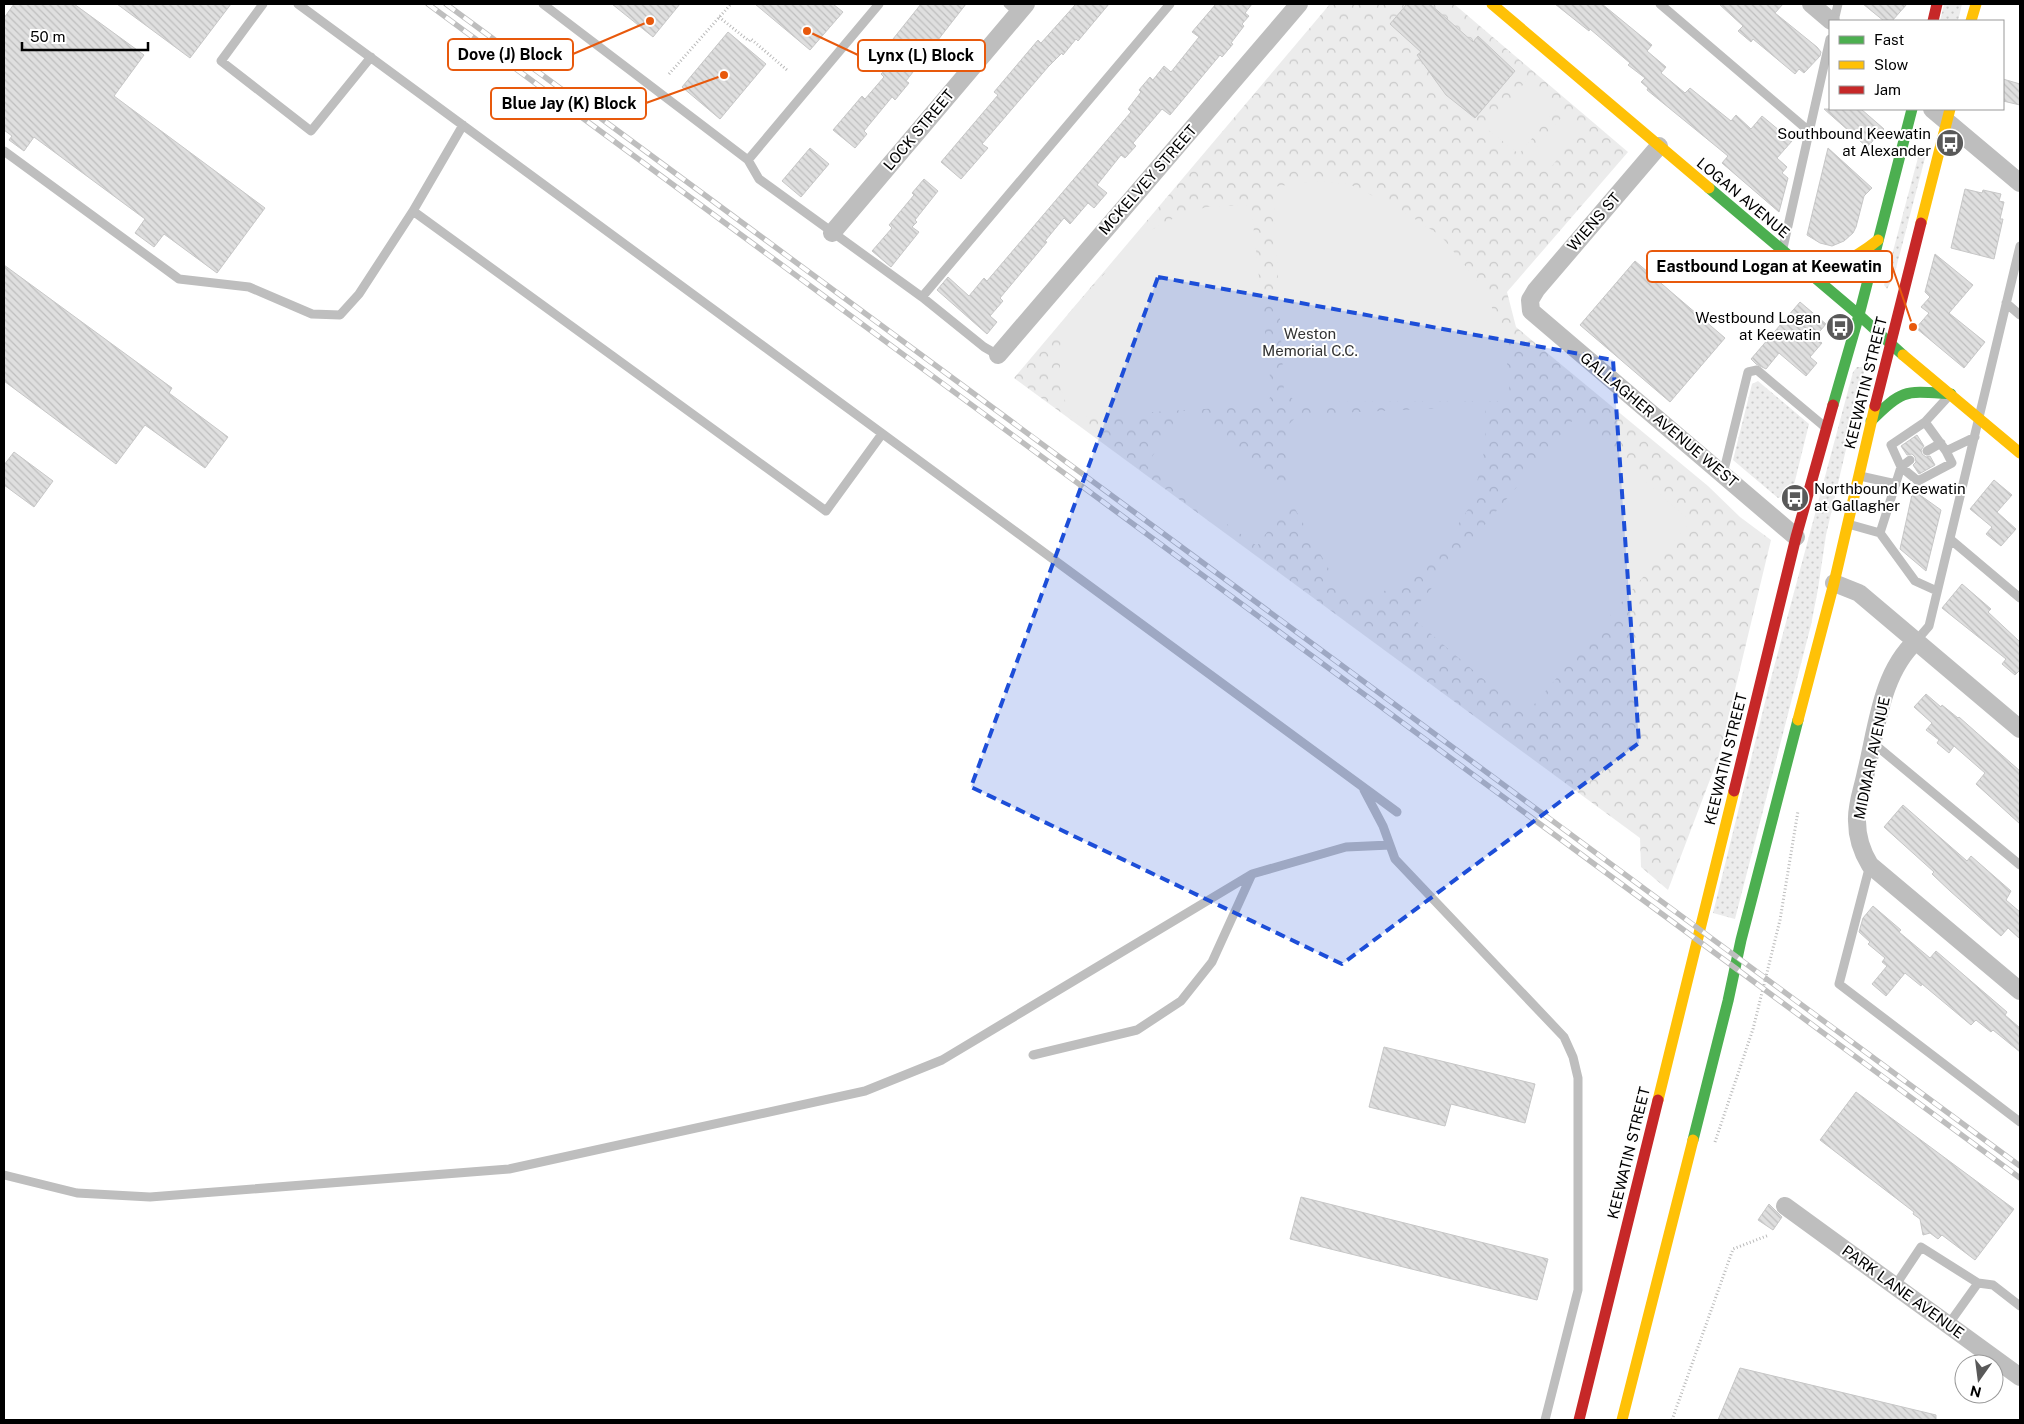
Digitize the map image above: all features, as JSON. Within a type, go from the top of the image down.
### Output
[{"type":"main road","name":"LOGAN AVENUE","points":[[1492,4],[2020,453]]},
{"type":"main road","points":[[1933,20],[1937,4]]},
{"type":"main road","points":[[1971,20],[1976,4]]},
{"type":"main road","name":"KEEWATIN STREET","points":[[1579,1420],[1796,537],[1859,315],[1912,110]]},
{"type":"main road","name":"KEEWATIN STREET","points":[[1622,1420],[1725,1011],[1741,940],[1834,583],[1871,421],[1949,115]]},
{"type":"main road","points":[[1794,260],[1830,265],[1847,263],[1878,240]]},
{"type":"main road","points":[[1871,421],[1890,401],[1898,396],[1918,393],[1950,394]]},
{"type":"street","name":"MCKELVEY STREET","points":[[998,355],[1299,4]]},
{"type":"street","points":[[1811,4],[1832,20]]},
{"type":"street","name":"LOCK STREET","points":[[832,233],[1018,7]]},
{"type":"street","points":[[1935,110],[1949,115],[2020,183]]},
{"type":"street","name":"WIENS ST","points":[[1530,300],[1536,290],[1659,146]]},
{"type":"street","name":"GALLAGHER AVENUE WEST","points":[[1530,300],[1531,311],[1796,537]]},
{"type":"street","points":[[1834,583],[1859,593],[2020,729]]},
{"type":"street","name":"MIDMAR AVENUE","points":[[1916,641],[1905,651],[1889,683],[1873,743],[1856,818],[1864,856],[1870,865],[2020,991]]},
{"type":"street","name":"PARK LANE AVENUE","points":[[1785,1206],[2020,1377]]},
{"type":"lane","points":[[263,4],[221,61],[311,131],[371,57]]},
{"type":"lane","points":[[298,4],[1396,812]]},
{"type":"lane","points":[[543,4],[748,160],[760,179],[922,297],[984,347],[998,355]]},
{"type":"lane","points":[[748,160],[879,4]]},
{"type":"lane","points":[[922,297],[1170,4]]},
{"type":"lane","points":[[1660,4],[1810,132]]},
{"type":"lane","points":[[1833,20],[1838,4]]},
{"type":"lane","points":[[1783,251],[1829,44]]},
{"type":"lane","points":[[4,151],[179,278],[249,287],[312,314],[340,314],[359,294],[413,211],[463,125]]},
{"type":"lane","points":[[413,211],[826,511],[882,434]]},
{"type":"lane","points":[[1916,641],[1929,626],[1938,592],[2020,246]]},
{"type":"lane","points":[[2006,303],[2020,315]]},
{"type":"lane","points":[[1723,474],[1748,372],[1757,370],[1827,429]]},
{"type":"lane","points":[[1925,422],[1952,463],[1918,481],[1901,467],[1890,445],[1925,422],[1950,394]]},
{"type":"lane","points":[[1927,451],[1975,437]]},
{"type":"lane","points":[[1880,533],[1901,467],[1910,460]]},
{"type":"lane","points":[[1859,476],[1896,484]]},
{"type":"lane","points":[[1848,524],[1880,533],[1916,581],[1938,592]]},
{"type":"lane","points":[[1950,539],[2020,598]]},
{"type":"lane","points":[[1873,743],[2020,865]]},
{"type":"lane","points":[[1363,788],[1383,826],[1395,860],[1564,1037],[1573,1057],[1578,1078],[1578,1290],[1545,1420]]},
{"type":"lane","points":[[4,1175],[76,1193],[150,1197],[510,1169],[865,1091],[942,1060],[1252,874],[1346,847],[1390,845]]},
{"type":"lane","points":[[1870,865],[1840,984],[2020,1122]]},
{"type":"lane","points":[[1033,1055],[1137,1030],[1181,1001],[1212,962],[1252,874]]},
{"type":"lane","points":[[1894,1286],[1921,1246],[1978,1283],[1993,1285],[2020,1306]]},
{"type":"lane","points":[[1948,1325],[1978,1283]]},
{"type":"path","points":[[669,74],[731,4]]},
{"type":"path","points":[[719,17],[749,42],[751,39],[787,70]]},
{"type":"path","points":[[1714,1147],[1755,1020],[1780,920],[1799,804]]},
{"type":"path","points":[[1672,1420],[1733,1248],[1769,1235]]},
{"type":"highlighted area","points":[[1158,277],[1613,360],[1639,743],[1342,964],[971,787]]},
{"type":"green space","name":"Weston Memorial C.C.","points":[[1330,4],[1454,4],[1628,152],[1507,292],[1516,327],[1708,486],[1740,517],[1771,540],[1719,756],[1668,890],[1641,867],[1640,838],[1014,378]]},
{"type":"green space","points":[[1944,4],[1962,4],[1958,20],[1940,20]]},
{"type":"green space","points":[[1526,81],[1558,107],[1519,154],[1487,129]]},
{"type":"green space","points":[[1565,113],[1583,128],[1547,172],[1529,157]]},
{"type":"green space","points":[[1924,149],[1925,158],[1894,276],[1887,289],[1884,285],[1920,150]]},
{"type":"green space","points":[[1314,181],[1349,184],[1401,210],[1441,236],[1484,289],[1502,331],[1508,369],[1510,401],[1297,402],[1284,392],[1273,187]]},
{"type":"green space","points":[[1251,205],[1272,395],[1264,405],[1189,410],[1287,487],[1288,425],[1298,415],[1485,406],[1485,448],[1472,503],[1446,543],[1396,587],[1348,603],[1290,500],[1257,546],[1146,465],[1185,410],[1071,417],[1060,387],[1060,346],[1068,314],[1136,239],[1167,221],[1206,207]]},
{"type":"green space","points":[[1857,367],[1863,367],[1864,372],[1826,535],[1811,625],[1735,919],[1713,913],[1770,682],[1853,372]]},
{"type":"green space","points":[[1758,381],[1809,424],[1792,493],[1778,498],[1733,460],[1752,384]]},
{"type":"green space","points":[[1573,420],[1691,521],[1525,715],[1409,615]]},
{"type":"building","points":[[14,4],[74,4],[144,55],[114,96],[265,208],[217,273],[164,234],[154,247],[135,233],[145,219],[34,137],[24,151],[9,140],[12,136],[4,130],[4,18]]},
{"type":"building","points":[[117,4],[231,4],[190,58]]},
{"type":"building","points":[[612,4],[680,4],[653,37]]},
{"type":"building","points":[[755,4],[833,4],[843,12],[810,50]]},
{"type":"building","points":[[921,4],[966,4],[906,81],[909,83],[895,100],[892,97],[864,131],[867,134],[855,148],[833,130],[862,96],[865,99],[884,77],[881,74],[892,62],[881,54]]},
{"type":"building","points":[[1076,4],[1109,4],[1078,41],[1076,39],[1063,55],[1062,53],[1048,67],[982,144],[988,148],[961,179],[941,162],[998,95],[994,92],[1038,40],[1041,43]]},
{"type":"building","points":[[1216,4],[1252,4],[1245,13],[1249,16],[1231,43],[1233,44],[1222,57],[1220,55],[1170,115],[1162,109],[1133,143],[1136,146],[1125,158],[1121,155],[1097,185],[1107,193],[1094,208],[1088,203],[1070,224],[1064,218],[1045,241],[1047,242],[1000,298],[1003,301],[990,316],[997,322],[987,334],[937,290],[948,277],[969,296],[984,278],[987,281],[1131,112],[1128,109],[1141,92],[1139,90],[1150,77],[1153,80],[1164,66],[1171,72],[1199,37],[1192,32]]},
{"type":"building","points":[[1407,4],[1430,4],[1473,42],[1478,36],[1515,71],[1475,118],[1446,95],[1417,55],[1421,52],[1390,24]]},
{"type":"building","points":[[1555,4],[1602,4],[1652,45],[1647,51],[1666,67],[1661,73],[1685,93],[1690,88],[1731,121],[1736,115],[1751,129],[1762,116],[1792,141],[1777,158],[1787,167],[1782,173],[1788,178],[1779,212],[1722,163],[1728,156],[1647,90],[1648,88],[1641,82],[1645,78],[1628,65],[1630,63],[1590,29],[1589,31]]},
{"type":"building","points":[[1719,4],[1783,4],[1775,13],[1817,47],[1821,52],[1820,56],[1804,73],[1799,69],[1795,74],[1753,39],[1751,42],[1738,31],[1743,26]]},
{"type":"building","points":[[1863,4],[1907,4],[1893,20],[1883,20]]},
{"type":"building","points":[[728,32],[766,64],[720,119],[682,87]]},
{"type":"building","points":[[2004,79],[2020,84],[2020,105],[2004,101]]},
{"type":"building","points":[[1824,109],[1862,110],[1884,129],[1867,147]]},
{"type":"building","points":[[810,148],[829,164],[801,197],[782,181]]},
{"type":"building","points":[[1828,148],[1872,188],[1864,196],[1853,233],[1844,241],[1832,246],[1820,243],[1807,235]]},
{"type":"building","points":[[924,179],[938,191],[915,220],[917,222],[912,227],[919,232],[891,267],[872,251],[892,228],[889,225],[914,195],[912,193]]},
{"type":"building","points":[[1965,189],[1982,193],[1983,190],[2001,194],[1999,201],[2004,202],[2000,219],[2003,219],[1994,259],[1951,248]]},
{"type":"building","points":[[1935,254],[1973,285],[1949,313],[1985,342],[1964,368],[1916,328],[1929,313],[1921,307],[1930,297],[1925,292]]},
{"type":"building","points":[[1635,261],[1725,338],[1670,402],[1580,325]]},
{"type":"building","points":[[4,265],[172,388],[169,393],[228,437],[205,468],[145,425],[116,464],[4,381]]},
{"type":"building","points":[[1800,302],[1826,324],[1815,337],[1822,343],[1810,357],[1817,363],[1806,376],[1779,353],[1766,369],[1756,364],[1751,359]]},
{"type":"building","points":[[1917,435],[1924,446],[1921,450],[1922,454],[1926,457],[1930,456],[1935,465],[1919,474],[1913,465],[1916,462],[1915,457],[1912,454],[1907,455],[1901,446]]},
{"type":"building","points":[[14,452],[53,481],[34,507],[4,485],[4,465]]},
{"type":"building","points":[[1994,480],[2012,495],[1997,512],[2016,529],[2001,546],[1986,534],[1992,527],[1970,509]]},
{"type":"building","points":[[1913,490],[1941,510],[1926,571],[1900,549]]},
{"type":"building","points":[[1962,584],[1991,609],[1988,612],[2020,642],[2020,670],[2015,675],[2002,664],[2006,659],[1942,608]]},
{"type":"building","points":[[1926,694],[1941,707],[1942,705],[1959,717],[2020,771],[2020,824],[1976,784],[1985,773],[1954,746],[1949,753],[1937,743],[1939,740],[1926,730],[1932,723],[1914,707]]},
{"type":"building","points":[[1903,805],[1967,861],[1971,856],[2011,891],[2006,900],[2020,912],[2020,939],[2008,928],[2001,936],[1950,891],[1932,874],[1934,872],[1884,827]]},
{"type":"building","points":[[1873,906],[1901,930],[1899,932],[1930,958],[1936,951],[2007,1012],[2005,1015],[2020,1028],[2020,1052],[1993,1030],[1991,1032],[1976,1020],[1971,1025],[1922,984],[1921,986],[1905,973],[1886,996],[1872,984],[1887,966],[1882,962],[1885,958],[1868,944],[1870,942],[1859,932],[1863,918]]},
{"type":"building","points":[[1384,1047],[1535,1084],[1525,1123],[1451,1104],[1445,1126],[1369,1107]]},
{"type":"building","points":[[1856,1092],[2014,1209],[1975,1260],[1942,1235],[1938,1239],[1930,1233],[1923,1235],[1920,1219],[1913,1214],[1914,1212],[1820,1140]]},
{"type":"building","points":[[1301,1197],[1548,1259],[1537,1300],[1290,1239]]},
{"type":"building","points":[[1769,1204],[1782,1217],[1773,1230],[1758,1220]]},
{"type":"building","points":[[1740,1368],[1936,1415],[1936,1420],[1718,1420]]},
{"type":"railway","points":[[428,4],[2020,1178]]},
{"type":"railway","points":[[446,4],[2020,1166]]},
{"type":"traffic: fast","points":[[1833,405],[1859,315],[1912,110]]},
{"type":"traffic: fast","points":[[1709,188],[1859,315],[1903,355]]},
{"type":"traffic: fast","points":[[1871,421],[1891,402],[1906,394],[1924,392],[1951,394]]},
{"type":"traffic: fast","points":[[1693,1140],[1728,1001],[1741,940],[1798,720]]},
{"type":"traffic: slow","points":[[1492,4],[1709,188]]},
{"type":"traffic: slow","points":[[1971,20],[1976,4]]},
{"type":"traffic: slow","points":[[1921,223],[1950,110]]},
{"type":"traffic: slow","points":[[1794,260],[1830,264],[1848,260],[1878,240]]},
{"type":"traffic: slow","points":[[1903,355],[2020,453]]},
{"type":"traffic: slow","points":[[1798,720],[1834,583],[1875,406]]},
{"type":"traffic: slow","points":[[1658,1100],[1734,791]]},
{"type":"traffic: slow","points":[[1622,1420],[1693,1140]]},
{"type":"traffic: jam","points":[[1933,20],[1937,4]]},
{"type":"traffic: jam","points":[[1875,406],[1921,223]]},
{"type":"traffic: jam","points":[[1734,791],[1796,537],[1833,405]]},
{"type":"traffic: jam","points":[[1579,1420],[1658,1100]]},
{"type":"place","name":"Dove (J) Block","points":[[650,21]]},
{"type":"place","name":"Lynx (L) Block","points":[[807,31]]},
{"type":"place","name":"Blue Jay (K) Block","points":[[724,75]]},
{"type":"place","name":"Southbound Keewatin at Alexander","points":[[1950,143]]},
{"type":"place","name":"Westbound Logan at Keewatin","points":[[1840,327]]},
{"type":"place","name":"Eastbound Logan at Keewatin","points":[[1913,327]]},
{"type":"place","name":"Northbound Keewatin at Gallagher","points":[[1795,498]]}]
